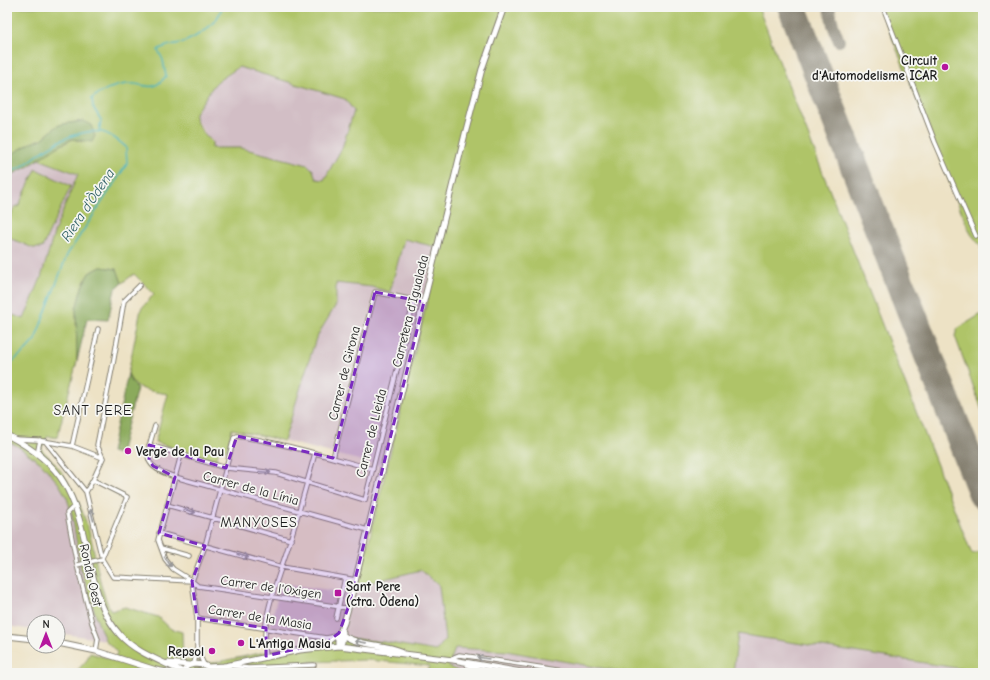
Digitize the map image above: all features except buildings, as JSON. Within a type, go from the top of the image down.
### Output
[{"type":"street","name":"Carretera d'Igualada","points":[[340,646],[342,642],[338,635],[344,623],[356,580],[482,69],[504,7]]},
{"type":"street","points":[[883,7],[938,149],[976,236]]},
{"type":"street","points":[[86,492],[103,458],[97,445],[124,301],[140,285]]},
{"type":"street","name":"Carrer de Girona","points":[[333,458],[375,292],[414,300]]},
{"type":"street","points":[[414,300],[424,302]]},
{"type":"street","name":"Carrer de Lleida","points":[[307,482],[365,500],[414,300]]},
{"type":"street","points":[[72,446],[98,329]]},
{"type":"street","points":[[155,426],[149,445],[226,468],[276,473],[307,482]]},
{"type":"street","points":[[7,435],[41,457],[64,482],[75,505],[97,593],[103,609],[121,636],[146,655],[165,662],[183,672],[192,665],[198,650],[197,618],[192,581],[205,546],[234,438],[237,436],[315,453],[373,469]]},
{"type":"street","points":[[15,439],[40,440],[72,446],[103,458]]},
{"type":"street","points":[[40,440],[38,450],[41,457]]},
{"type":"street","points":[[44,441],[86,492],[102,559],[113,577],[192,581]]},
{"type":"street","name":"Carrer de la Línia","points":[[149,445],[149,460],[159,471],[220,490],[368,530]]},
{"type":"street","points":[[266,656],[266,628],[271,597],[291,540],[315,453]]},
{"type":"street","points":[[180,455],[158,540],[165,559],[173,569],[192,581]]},
{"type":"street","points":[[93,480],[127,497],[102,559]]},
{"type":"street","name":"Ronda Oest","points":[[75,505],[67,513],[77,565],[92,623],[98,639],[96,651]]},
{"type":"street","points":[[167,505],[291,540]]},
{"type":"street","points":[[159,532],[282,567],[356,580]]},
{"type":"street","points":[[160,548],[189,556]]},
{"type":"street","points":[[77,565],[102,559]]},
{"type":"street","points":[[336,618],[345,578]]},
{"type":"street","name":"Carrer de l'Oxigen","points":[[192,581],[198,586],[348,608]]},
{"type":"street","name":"Carrer de la Masia","points":[[197,618],[326,638],[338,635]]},
{"type":"street","points":[[300,650],[309,645],[327,642],[338,635],[353,640],[392,648],[407,654]]},
{"type":"street","points":[[7,636],[26,638]]},
{"type":"street","points":[[66,645],[96,651],[164,673]]},
{"type":"street","points":[[216,673],[225,666],[266,656],[300,650],[340,646],[452,660],[526,673]]},
{"type":"street","points":[[198,650],[210,673]]},
{"type":"street","points":[[452,660],[454,657],[459,656],[474,657],[577,673]]},
{"type":"street","points":[[165,662],[248,668],[314,665]]},
{"type":"street","points":[[462,662],[484,673]]},
{"type":"street","points":[[156,670],[172,673]]},
{"type":"highlighted area","points":[[375,292],[424,302],[348,608],[339,633],[327,642],[266,656],[266,628],[197,618],[192,581],[205,546],[159,533],[175,477],[153,466],[149,460],[149,445],[226,468],[237,436],[333,458]]},
{"type":"shaded area","points":[[239,67],[345,99],[354,111],[342,148],[324,180],[316,179],[313,170],[211,148],[209,139],[195,118],[195,113],[213,85]]},
{"type":"shaded area","points":[[38,159],[79,174],[55,230],[41,278],[24,319],[13,315],[7,324],[7,177],[29,166]]},
{"type":"shaded area","points":[[404,239],[440,248],[386,467],[284,441],[316,338],[336,305],[336,283],[372,287],[390,291]]},
{"type":"shaded area","points":[[7,441],[16,445],[41,463],[59,484],[67,498],[72,514],[81,569],[105,640],[66,634],[66,614],[26,614],[26,629],[7,626]]},
{"type":"shaded area","points":[[421,570],[439,586],[445,640],[436,651],[384,642],[323,640],[302,644],[305,632],[270,626],[281,583],[350,593],[356,586]]},
{"type":"shaded area","points":[[738,634],[983,672],[983,673],[733,673]]},
{"type":"shaded area","points":[[455,648],[506,651],[630,673],[463,673],[448,667]]},
{"type":"green space","points":[[7,7],[758,7],[971,552],[973,554],[983,550],[983,672],[738,634],[733,673],[630,673],[506,651],[455,648],[449,667],[463,673],[427,673],[430,666],[368,660],[309,662],[296,673],[75,673],[86,661],[90,653],[115,660],[117,652],[105,640],[98,623],[81,569],[72,514],[67,498],[59,484],[41,463],[16,445],[7,441],[7,324],[13,315],[24,319],[41,278],[55,230],[78,174],[38,159],[73,139],[82,142],[83,121],[57,126],[42,139],[7,155]],"holes":[[[239,67],[345,99],[354,111],[342,148],[324,180],[316,179],[313,170],[308,165],[241,148],[212,148],[212,142],[198,125],[195,113],[214,85]],[[404,239],[440,248],[366,553],[356,586],[421,570],[439,586],[445,640],[436,651],[384,642],[348,638],[323,640],[213,663],[183,660],[182,632],[171,629],[158,617],[125,607],[111,611],[102,588],[91,537],[78,500],[61,471],[41,449],[48,436],[57,438],[77,361],[76,309],[82,287],[89,273],[101,267],[117,269],[122,283],[134,274],[154,294],[141,309],[128,373],[130,379],[139,387],[144,389],[168,394],[155,442],[215,461],[220,448],[227,450],[232,429],[284,441],[316,338],[336,305],[336,283],[372,287],[390,292]]]},
{"type":"green space","points":[[880,7],[983,7],[983,255],[980,245],[971,234],[963,216]]},
{"type":"green space","points":[[83,121],[91,125],[95,136],[92,142],[72,139],[50,151],[29,166],[7,177],[7,155],[42,139],[57,126]]},
{"type":"green space","points":[[36,169],[71,186],[42,248],[33,248],[7,237],[7,223],[15,206],[18,207]]},
{"type":"green space","points":[[101,267],[117,269],[122,283],[115,289],[108,320],[87,319],[77,361],[76,309],[82,287],[89,273]]},
{"type":"green space","points":[[983,313],[983,413],[955,336],[957,329]]},
{"type":"green space","points":[[128,373],[130,380],[137,388],[120,454],[111,452]]},
{"type":"waterway","points":[[99,132],[101,120],[93,107],[92,98],[109,89],[122,85],[133,84],[152,86],[161,82],[166,76],[163,60],[158,50],[166,46],[187,41],[200,34],[212,24],[220,13],[222,7]]},
{"type":"waterway","name":"Riera d'Òdena","points":[[7,171],[20,167],[46,149],[61,141],[85,132],[102,132],[109,134],[126,147],[127,164],[67,255],[35,340],[24,352],[7,366]]},
{"type":"taxiway","points":[[829,7],[833,25],[839,41]]},
{"type":"runway","points":[[792,7],[983,495]]},
{"type":"place","name":"Circuit d'Automodelisme ICAR","points":[[945,67]]},
{"type":"place","name":"Verge de la Pau","points":[[128,451]]},
{"type":"place","name":"Sant Pere (ctra. Òdena)","points":[[338,593]]},
{"type":"place","name":"L'Antiga Masia","points":[[241,643]]},
{"type":"place","name":"Repsol","points":[[212,651]]},
{"type":"district","name":"SANT PERE","points":[[93,410]]},
{"type":"district","name":"MANYOSES","points":[[259,522]]}]
